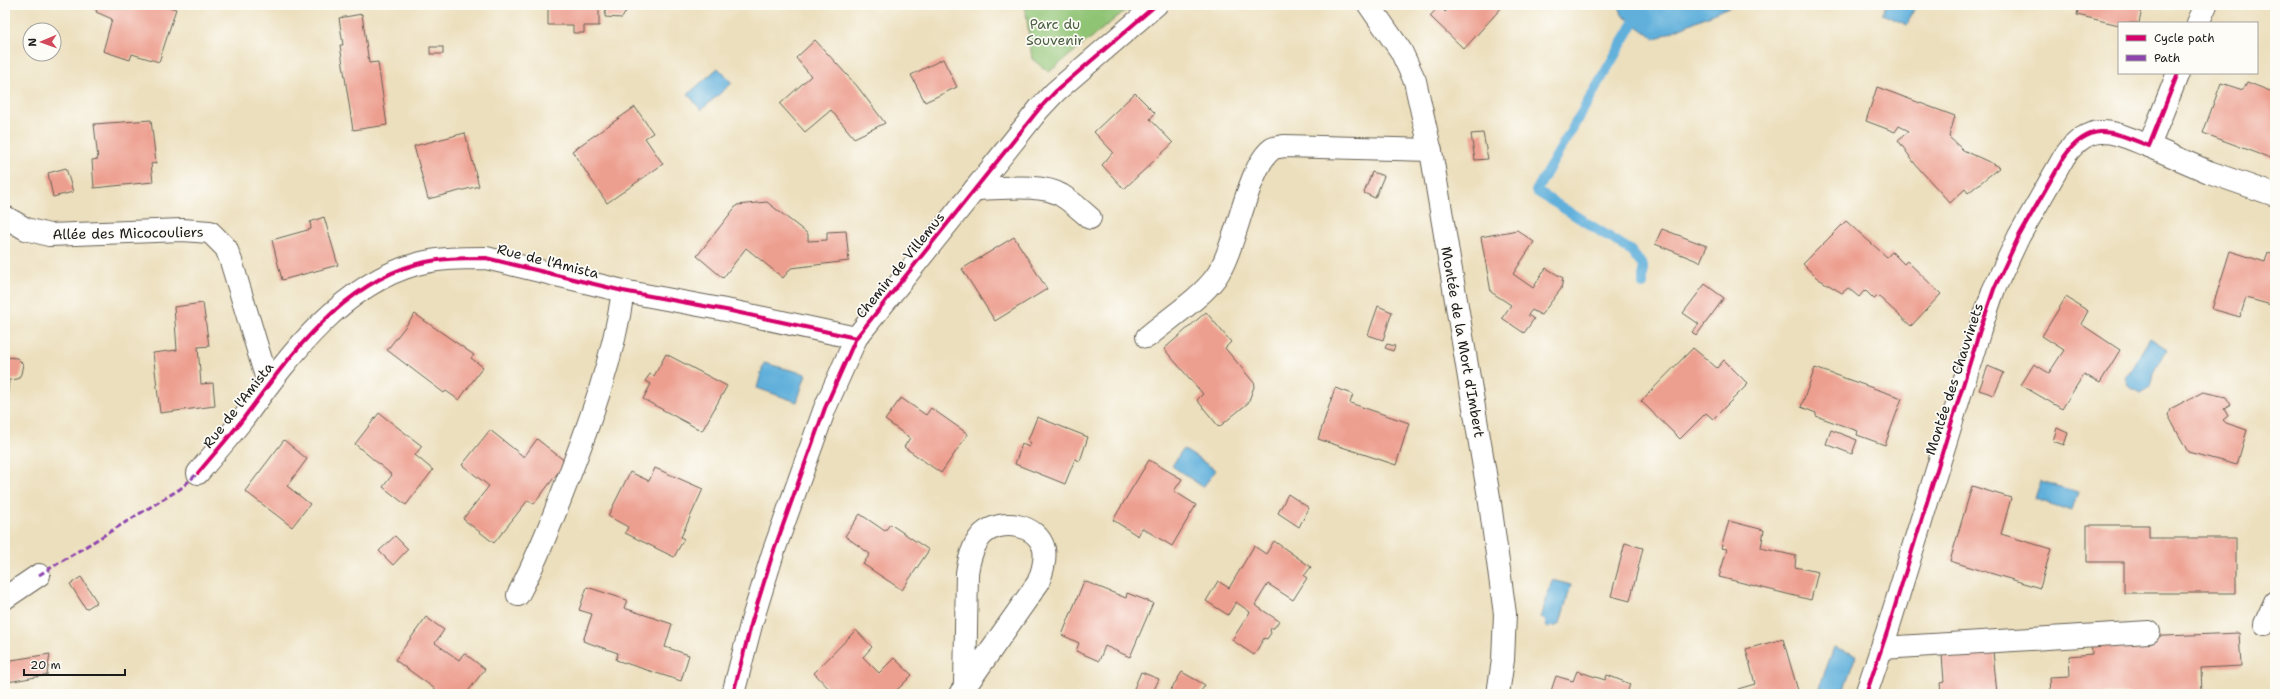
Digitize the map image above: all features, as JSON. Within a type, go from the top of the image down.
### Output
[{"type":"street","name":"Chemin de Villemus","points":[[733,694],[752,621],[773,553],[825,408],[856,338],[1039,109],[1055,92],[1156,5]]},
{"type":"street","name":"Montée de la Mort d'Imbert","points":[[1368,5],[1401,51],[1415,81],[1430,150],[1491,509],[1504,606],[1505,632],[1498,694]]},
{"type":"street","points":[[2198,22],[2206,5]]},
{"type":"street","points":[[2149,146],[2178,74]]},
{"type":"street","name":"Montée des Chauvinets","points":[[1866,694],[1882,648],[1994,289],[2018,236],[2071,148],[2083,138],[2095,132],[2113,132],[2209,172],[2275,194]]},
{"type":"street","points":[[1147,337],[1208,287],[1217,276],[1239,224],[1256,170],[1264,157],[1273,148],[1284,146],[1430,150]]},
{"type":"street","points":[[975,189],[1035,189],[1061,194],[1090,218]]},
{"type":"street","name":"Allée des Micocouliers","points":[[5,217],[26,230],[49,235],[182,230],[210,232],[226,248],[231,261],[268,383]]},
{"type":"street","name":"Rue de l'Amista","points":[[198,473],[242,420],[268,383],[324,320],[352,296],[389,276],[416,264],[464,258],[486,258],[623,291],[731,311],[856,338]]},
{"type":"street","points":[[518,595],[546,534],[581,445],[608,358],[623,291]]},
{"type":"street","points":[[1013,526],[1031,530],[1037,536],[1044,550],[1042,572],[1038,582],[1021,609],[962,689],[967,573],[972,552],[983,534],[993,528],[1013,526]]},
{"type":"street","points":[[5,598],[39,576]]},
{"type":"street","points":[[2266,624],[2275,602]]},
{"type":"street","points":[[1882,648],[2149,632]]},
{"type":"green space","name":"Parc du Souvenir","points":[[1025,5],[1132,5],[1049,72],[1032,59]]},
{"type":"water","points":[[1619,5],[1733,5],[1655,39],[1622,15]]},
{"type":"water","points":[[1886,5],[1916,5],[1907,25],[1882,14]]},
{"type":"water","points":[[718,68],[732,83],[701,110],[688,94]]},
{"type":"water","points":[[2150,338],[2167,349],[2153,375],[2150,387],[2140,393],[2130,387],[2126,378]]},
{"type":"water","points":[[764,363],[806,374],[797,402],[757,388]]},
{"type":"water","points":[[1183,449],[1216,470],[1203,487],[1172,466]]},
{"type":"water","points":[[2041,481],[2078,492],[2072,511],[2035,499]]},
{"type":"water","points":[[1552,580],[1571,585],[1560,623],[1556,626],[1547,627],[1545,619],[1541,618]]},
{"type":"water","points":[[1834,647],[1856,655],[1842,694],[1819,688]]},
{"type":"building","points":[[85,5],[163,5],[176,9],[159,62],[132,54],[130,60],[103,51],[112,19]]},
{"type":"building","points":[[548,5],[599,5],[599,26],[584,26],[584,33],[573,33],[573,25],[548,25]]},
{"type":"building","points":[[606,5],[630,5],[622,18],[605,17]]},
{"type":"building","points":[[1445,5],[1504,5],[1464,49],[1430,16],[1439,6],[1445,12],[1449,8]]},
{"type":"building","points":[[2079,5],[2143,5],[2139,22],[2118,22],[2118,25],[2077,15]]},
{"type":"building","points":[[362,14],[369,63],[378,62],[387,125],[353,130],[340,45],[343,45],[339,18]]},
{"type":"building","points":[[815,40],[857,86],[885,123],[854,138],[831,110],[805,132],[780,104],[811,76],[796,58]]},
{"type":"building","points":[[430,47],[443,47],[443,54],[430,54]]},
{"type":"building","points":[[943,59],[957,87],[925,102],[911,75]]},
{"type":"building","points":[[2247,82],[2275,93],[2275,153],[2273,159],[2203,133],[2221,83],[2243,90]]},
{"type":"building","points":[[1877,87],[1955,116],[1949,137],[1963,150],[2000,167],[1968,193],[1965,189],[1950,203],[1915,164],[1898,140],[1909,131],[1899,126],[1895,132],[1866,121]]},
{"type":"building","points":[[1135,93],[1155,113],[1150,119],[1173,143],[1124,189],[1102,165],[1113,152],[1094,132]]},
{"type":"building","points":[[635,107],[653,133],[645,138],[663,164],[607,203],[572,151]]},
{"type":"building","points":[[151,120],[156,163],[151,164],[153,182],[94,188],[92,160],[98,159],[94,124]]},
{"type":"building","points":[[465,133],[479,186],[428,199],[414,146]]},
{"type":"building","points":[[1483,133],[1488,159],[1475,160],[1471,134]]},
{"type":"building","points":[[66,168],[73,192],[53,197],[48,173]]},
{"type":"building","points":[[1372,172],[1384,176],[1375,198],[1364,193]]},
{"type":"building","points":[[767,202],[808,234],[808,241],[827,240],[827,232],[846,231],[849,261],[791,268],[783,278],[746,248],[723,278],[697,256],[737,205]]},
{"type":"building","points":[[324,217],[338,265],[282,280],[272,240],[311,229],[310,222]]},
{"type":"building","points":[[1846,221],[1887,257],[1892,252],[1904,264],[1907,261],[1941,294],[1911,326],[1878,296],[1874,299],[1865,290],[1859,297],[1848,288],[1842,293],[1817,278],[1803,264]]},
{"type":"building","points":[[1662,229],[1707,246],[1700,262],[1655,244]]},
{"type":"building","points":[[1517,230],[1534,242],[1513,274],[1533,288],[1546,268],[1563,278],[1561,289],[1541,315],[1532,310],[1528,315],[1534,319],[1524,333],[1502,318],[1511,305],[1491,292],[1481,237]]},
{"type":"building","points":[[1014,237],[1047,289],[995,321],[962,269]]},
{"type":"building","points":[[2230,251],[2265,262],[2268,252],[2275,254],[2275,306],[2246,298],[2240,317],[2212,309]]},
{"type":"building","points":[[1705,284],[1724,298],[1696,336],[1692,332],[1699,324],[1683,313]]},
{"type":"building","points":[[2066,297],[2088,311],[2081,324],[2120,350],[2100,383],[2084,374],[2062,409],[2021,385],[2034,364],[2049,373],[2064,350],[2042,336]]},
{"type":"building","points":[[203,303],[209,346],[198,347],[201,384],[213,383],[215,406],[160,413],[153,353],[177,350],[174,307]]},
{"type":"building","points":[[1378,306],[1392,312],[1383,340],[1368,335]]},
{"type":"building","points":[[1206,312],[1231,342],[1225,348],[1255,384],[1248,403],[1219,427],[1197,400],[1203,394],[1164,349]]},
{"type":"building","points":[[415,314],[474,355],[471,358],[483,367],[459,400],[446,391],[444,393],[387,350]]},
{"type":"building","points":[[1387,344],[1395,346],[1393,351],[1385,348]]},
{"type":"building","points":[[1693,348],[1717,368],[1724,360],[1748,384],[1713,419],[1706,413],[1680,439],[1641,401]]},
{"type":"building","points":[[666,354],[727,386],[702,431],[643,399],[651,384],[645,381],[650,374],[654,376]]},
{"type":"building","points":[[5,357],[17,358],[23,364],[21,374],[18,379],[9,380],[6,408]]},
{"type":"building","points":[[1988,366],[2004,373],[1994,395],[1979,390]]},
{"type":"building","points":[[1815,368],[1902,398],[1885,445],[1857,435],[1858,431],[1816,416],[1816,413],[1801,407]]},
{"type":"building","points":[[1335,388],[1353,394],[1350,403],[1409,423],[1396,465],[1318,439]]},
{"type":"building","points":[[2203,392],[2226,397],[2231,405],[2224,409],[2228,416],[2223,420],[2226,423],[2247,430],[2237,465],[2188,452],[2168,415],[2170,409]]},
{"type":"building","points":[[901,398],[926,415],[931,408],[968,434],[941,473],[904,447],[910,438],[885,420]]},
{"type":"building","points":[[379,413],[422,446],[415,455],[433,470],[406,505],[383,487],[392,475],[355,444]]},
{"type":"building","points":[[1037,417],[1088,437],[1080,461],[1075,459],[1065,484],[1015,464],[1022,444],[1029,447],[1031,443],[1028,440]]},
{"type":"building","points":[[2057,428],[2068,433],[2064,445],[2053,441]]},
{"type":"building","points":[[490,430],[524,457],[537,439],[566,462],[534,504],[528,500],[494,543],[463,519],[489,486],[462,465]]},
{"type":"building","points":[[1831,430],[1857,440],[1852,454],[1826,444]]},
{"type":"building","points":[[284,440],[307,459],[287,486],[310,504],[292,527],[245,491]]},
{"type":"building","points":[[1149,460],[1182,479],[1174,491],[1196,505],[1172,546],[1142,528],[1138,536],[1113,520]]},
{"type":"building","points":[[655,468],[703,489],[681,537],[684,539],[674,557],[625,533],[628,527],[608,516],[630,472],[649,481]]},
{"type":"building","points":[[1972,486],[2011,498],[2001,534],[2051,549],[2040,588],[1950,561]]},
{"type":"building","points":[[1288,494],[1309,508],[1299,527],[1278,513]]},
{"type":"building","points":[[860,514],[885,531],[890,524],[929,550],[902,590],[863,564],[870,554],[845,536]]},
{"type":"building","points":[[1729,521],[1764,530],[1761,548],[1796,556],[1795,567],[1818,572],[1811,600],[1719,577],[1727,549],[1721,548]]},
{"type":"building","points":[[2087,525],[2149,525],[2149,538],[2236,538],[2236,593],[2124,593],[2124,562],[2087,562]]},
{"type":"building","points":[[395,536],[408,549],[393,565],[379,551]]},
{"type":"building","points":[[1274,541],[1311,567],[1304,576],[1307,578],[1293,600],[1268,584],[1255,605],[1279,621],[1274,628],[1271,628],[1271,633],[1267,639],[1264,638],[1254,655],[1232,640],[1250,612],[1236,602],[1228,615],[1206,601],[1218,581],[1229,588],[1254,546],[1266,554]]},
{"type":"building","points":[[1625,543],[1643,548],[1630,601],[1611,596]]},
{"type":"building","points":[[81,577],[97,602],[86,609],[70,584]]},
{"type":"building","points":[[1084,581],[1126,598],[1127,593],[1153,603],[1130,657],[1105,646],[1099,661],[1076,651],[1079,643],[1062,635]]},
{"type":"building","points":[[587,587],[627,600],[624,608],[672,624],[665,647],[689,655],[681,681],[616,660],[618,653],[583,641],[592,614],[579,610]]},
{"type":"building","points":[[426,617],[444,630],[435,643],[459,660],[464,653],[485,669],[466,694],[442,694],[395,660]]},
{"type":"building","points":[[856,630],[872,647],[863,657],[879,673],[894,658],[912,675],[893,694],[834,694],[814,673]]},
{"type":"building","points":[[2239,633],[2241,666],[2201,668],[2202,694],[2051,694],[2050,677],[2070,676],[2069,656],[2092,654],[2091,639]]},
{"type":"building","points":[[1783,639],[1799,694],[1740,694],[1738,689],[1755,684],[1746,649]]},
{"type":"building","points":[[1993,651],[1997,694],[1941,694],[1940,683],[1944,682],[1942,655]]},
{"type":"building","points":[[50,654],[47,675],[8,682],[9,685],[5,686],[5,661]]},
{"type":"building","points":[[1577,671],[1605,680],[1607,675],[1630,684],[1627,694],[1550,694],[1556,676],[1573,681]]},
{"type":"building","points":[[1141,672],[1159,679],[1152,694],[1132,693]]},
{"type":"building","points":[[1182,672],[1205,685],[1199,694],[1168,694]]},
{"type":"waterway","points":[[1639,5],[1633,24],[1536,191],[1630,250],[1643,266],[1643,285]]},
{"type":"marked path","points":[[39,575],[180,489],[198,473]]},
{"type":"cycle path","points":[[733,694],[752,621],[773,553],[825,408],[856,338],[1039,109],[1055,92],[1156,5]]},
{"type":"cycle path","points":[[1866,694],[1887,632],[1980,330],[1994,289],[2019,236],[2064,157],[2074,145],[2084,137],[2093,133],[2113,133],[2149,146],[2178,74]]},
{"type":"cycle path","points":[[198,473],[238,426],[278,372],[318,326],[340,306],[364,288],[389,274],[425,262],[451,259],[486,258],[623,291],[731,311],[856,338]]}]
